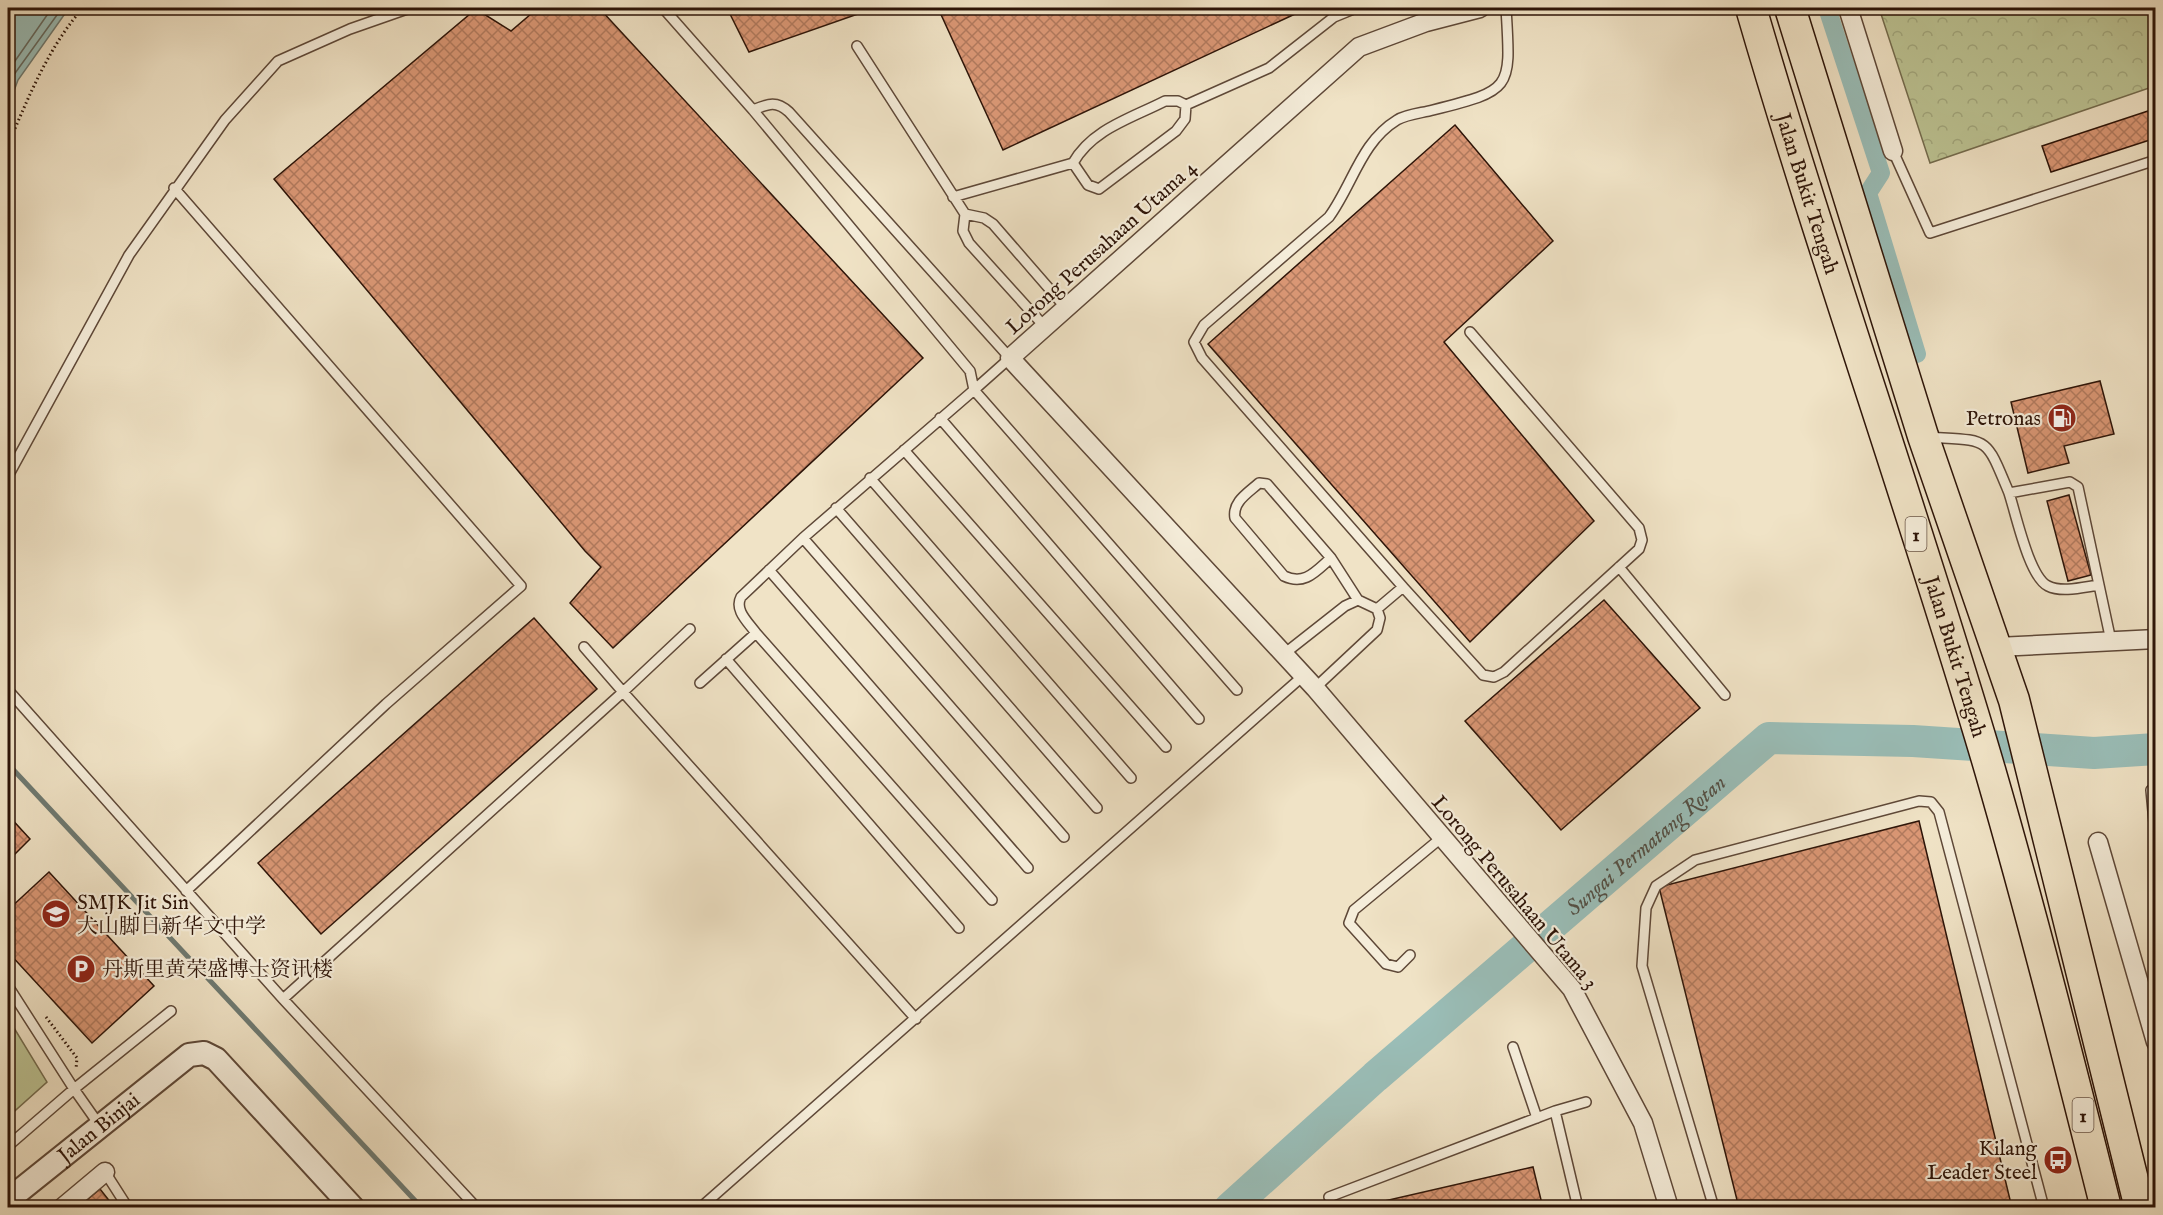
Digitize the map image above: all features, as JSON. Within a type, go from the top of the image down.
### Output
[{"type":"highway","name":"Jalan Bukit Tengah","points":[[1739,8],[1755,21],[1795,159],[1863,363],[1990,769],[2059,1022],[2106,1208]]},
{"type":"highway","name":"Jalan Bukit Tengah","points":[[1790,8],[1923,436],[1998,647],[2014,700],[2116,1103],[2140,1208]]},
{"type":"highway","points":[[2059,1022],[2078,1162],[2088,1208]]},
{"type":"highway","points":[[2116,1103],[2141,1151],[2156,1191]]},
{"type":"street","name":"Lorong Perusahaan Utama 4","points":[[1299,671],[1010,358],[1359,48],[1426,22],[1480,8]]},
{"type":"street","points":[[1848,8],[1893,151]]},
{"type":"street","points":[[1998,647],[2156,639]]},
{"type":"street","name":"Lorong Perusahaan Utama 3","points":[[1299,671],[1572,989],[1643,1122],[1669,1208]]},
{"type":"street","points":[[2098,842],[2149,992],[2156,1042]]},
{"type":"street","name":"Jalan Binjai","points":[[8,1200],[189,1055],[204,1053],[216,1059],[353,1208]]},
{"type":"street","points":[[62,1208],[105,1172]]},
{"type":"lane","points":[[8,476],[129,255],[225,120],[278,62],[350,29],[410,8]]},
{"type":"lane","points":[[663,8],[753,110],[970,371],[974,390],[1236,690]]},
{"type":"lane","points":[[1186,105],[1269,68],[1318,28],[1356,8]]},
{"type":"lane","points":[[1470,332],[1639,528],[1642,540],[1639,549],[1504,672],[1494,677],[1483,675],[1403,587],[1202,358],[1194,342],[1204,325],[1329,217],[1342,199],[1356,166],[1374,138],[1399,118],[1481,98],[1497,90],[1505,78],[1508,52],[1506,8]]},
{"type":"lane","points":[[857,46],[964,214],[963,231],[969,243],[1045,327]]},
{"type":"lane","points":[[953,197],[1073,163],[1081,148],[1093,137],[1165,101],[1178,101],[1186,105]]},
{"type":"lane","points":[[753,110],[771,103],[781,105],[789,112],[1010,358],[802,538],[738,602],[739,609],[756,633],[992,900]]},
{"type":"lane","points":[[1073,163],[1088,185],[1099,189],[1176,131],[1185,119],[1186,105]]},
{"type":"lane","points":[[1893,151],[1930,233],[2156,160]]},
{"type":"lane","points":[[174,189],[521,586],[386,705],[186,891]]},
{"type":"lane","points":[[964,214],[984,218],[993,224],[1066,308]]},
{"type":"lane","points":[[940,418],[1198,718]]},
{"type":"lane","points":[[1923,436],[1983,443],[1992,451],[2009,493],[2036,576],[2048,586],[2057,588],[2099,585]]},
{"type":"lane","points":[[904,450],[1166,747]]},
{"type":"lane","points":[[870,478],[1131,778]]},
{"type":"lane","points":[[2009,493],[2070,482],[2078,487],[2111,641]]},
{"type":"lane","points":[[1299,671],[1377,630],[1380,618],[1377,609],[1358,600],[1331,558],[1267,484],[1259,483],[1237,502],[1233,510],[1235,518],[1284,576],[1292,580],[1305,580],[1331,558]]},
{"type":"lane","points":[[836,508],[1097,808]]},
{"type":"lane","points":[[802,538],[1064,837]]},
{"type":"lane","points":[[1619,567],[1725,695]]},
{"type":"lane","points":[[769,570],[1028,868]]},
{"type":"lane","points":[[1377,609],[1403,587]]},
{"type":"lane","points":[[700,1208],[916,1019],[1299,671],[1345,606],[1358,600]]},
{"type":"lane","points":[[283,999],[623,692],[690,628]]},
{"type":"lane","points":[[700,683],[756,633]]},
{"type":"lane","points":[[584,647],[916,1019]]},
{"type":"lane","points":[[726,659],[959,928]]},
{"type":"lane","points":[[8,690],[283,999],[477,1208]]},
{"type":"lane","points":[[2151,790],[2156,844]]},
{"type":"lane","points":[[1714,1208],[1642,966],[1646,908],[1656,886],[1695,860],[1919,801],[1930,802],[1939,812],[2044,1208]]},
{"type":"lane","points":[[1410,956],[1398,967],[1386,964],[1349,923],[1354,910],[1441,838]]},
{"type":"lane","points":[[8,986],[74,1089],[100,1125]]},
{"type":"lane","points":[[8,1146],[74,1089],[171,1011]]},
{"type":"lane","points":[[1513,1047],[1537,1118]]},
{"type":"lane","points":[[1329,1197],[1537,1118],[1586,1102]]},
{"type":"lane","points":[[1555,1112],[1578,1208]]},
{"type":"lane","points":[[105,1172],[128,1208]]},
{"type":"path","points":[[8,145],[27,99],[69,23],[83,8]]},
{"type":"green space","points":[[1879,8],[2155,8],[2155,86],[1930,163]]},
{"type":"green space","points":[[8,1018],[47,1082],[8,1117]]},
{"type":"water","points":[[8,8],[69,8],[18,80],[8,107]]},
{"type":"building","points":[[538,8],[599,8],[923,358],[613,648],[570,603],[601,567],[585,551],[274,179],[476,9],[511,31]]},
{"type":"building","points":[[727,8],[875,8],[749,52]]},
{"type":"building","points":[[938,8],[1308,8],[1003,150]]},
{"type":"building","points":[[2148,111],[2156,138],[2051,172],[2042,146]]},
{"type":"building","points":[[1455,125],[1553,241],[1444,342],[1594,521],[1470,642],[1208,344]]},
{"type":"building","name":"Petronas","points":[[2100,381],[2114,434],[2064,446],[2069,463],[2028,473],[2011,402]]},
{"type":"building","points":[[2069,495],[2091,575],[2068,581],[2047,501]]},
{"type":"building","points":[[1604,600],[1700,708],[1561,830],[1465,721]]},
{"type":"building","points":[[534,618],[597,689],[321,934],[258,863]]},
{"type":"building","points":[[8,815],[30,839],[8,861]]},
{"type":"building","points":[[1919,821],[2012,1208],[1739,1208],[1659,887]]},
{"type":"building","name":"丹斯里黄荣盛博士资讯楼","points":[[49,872],[154,986],[92,1043],[8,952],[8,910]]},
{"type":"building","points":[[1533,1167],[1543,1208],[1354,1208]]},
{"type":"building","points":[[100,1189],[115,1208],[77,1208]]},
{"type":"waterway","points":[[1827,8],[1881,173],[1868,193],[1917,354]]},
{"type":"waterway","name":"Sungai Permatang Rotan","points":[[1230,1208],[1375,1077],[1769,738],[1913,741],[2094,753],[2156,749]]},
{"type":"waterway","points":[[8,764],[422,1208]]},
{"type":"place","name":"Petronas","points":[[2062,418]]},
{"type":"place","name":"SMJK Jit Sin 大山脚日新华文中学","points":[[56,914]]},
{"type":"place","name":"丹斯里黄荣盛博士资讯楼","points":[[81,969]]},
{"type":"place","name":"Kilang Leader Steel","points":[[2058,1160]]}]
